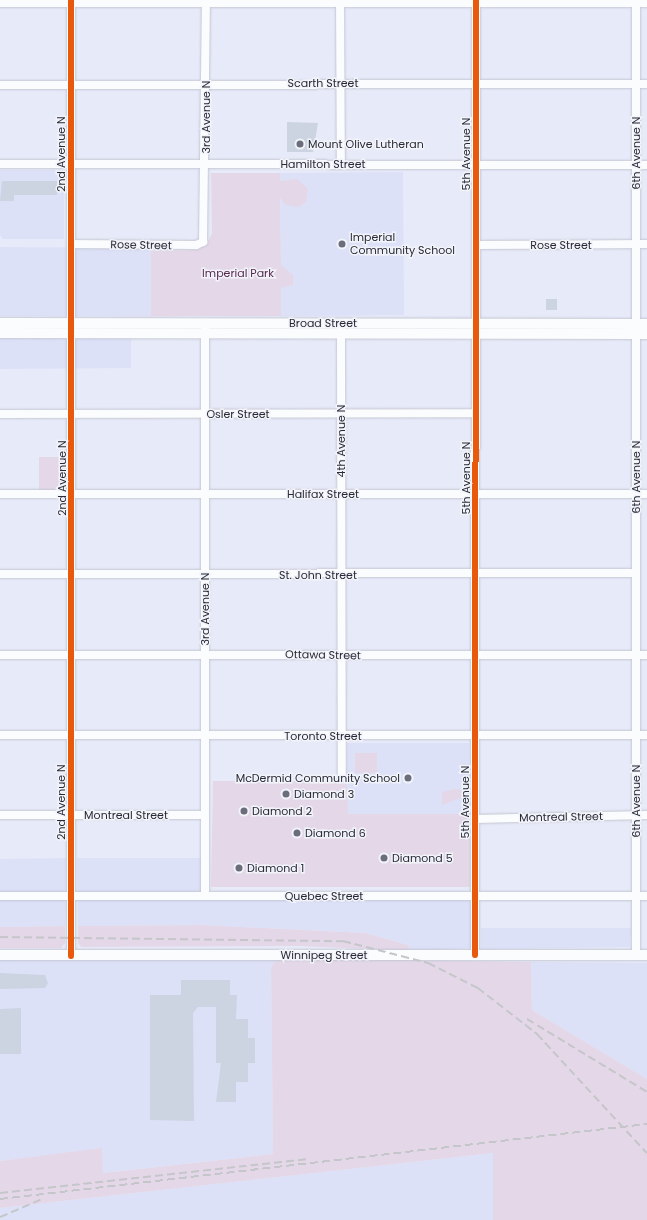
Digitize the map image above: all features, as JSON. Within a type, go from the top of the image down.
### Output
[{"type":"main road","name":"Broad Street","points":[[0,323],[341,323],[476,328],[636,329],[647,334]]},
{"type":"main road","name":"Broad Street","points":[[636,329],[647,324]]},
{"type":"main road","name":"Broad Street","points":[[0,333],[341,334],[476,328]]},
{"type":"main road","name":"Winnipeg Street","points":[[0,956],[647,955]]},
{"type":"street","points":[[0,3],[72,1],[636,1],[647,3]]},
{"type":"street","name":"2nd Avenue N","points":[[71,956],[72,1]]},
{"type":"street","name":"5th Avenue N","points":[[475,955],[476,1]]},
{"type":"street","name":"6th Avenue N","points":[[636,1],[636,955]]},
{"type":"street","name":"3rd Avenue N","points":[[206,2],[206,235]]},
{"type":"street","points":[[340,2],[341,164]]},
{"type":"street","name":"Scarth Street","points":[[0,85],[340,82],[647,84]]},
{"type":"street","name":"Hamilton Street","points":[[0,164],[647,165]]},
{"type":"street","name":"Rose Street","points":[[71,244],[196,245],[203,242],[206,235]]},
{"type":"street","name":"Rose Street","points":[[476,245],[647,244]]},
{"type":"street","name":"3rd Avenue N","points":[[205,322],[205,896]]},
{"type":"street","name":"4th Avenue N","points":[[341,323],[342,776]]},
{"type":"street","name":"Osler Street","points":[[0,414],[476,413]]},
{"type":"street","name":"Halifax Street","points":[[0,494],[647,494]]},
{"type":"street","name":"St. John Street","points":[[0,574],[636,574]]},
{"type":"street","name":"Ottawa Street","points":[[0,654],[205,654],[341,656],[647,655]]},
{"type":"street","name":"Toronto Street","points":[[0,735],[647,735]]},
{"type":"street","name":"Montreal Street","points":[[0,815],[205,815]]},
{"type":"street","name":"Montreal Street","points":[[475,819],[647,815]]},
{"type":"street","name":"Quebec Street","points":[[0,896],[647,896]]},
{"type":"shaded area","points":[[0,170],[64,170],[64,239],[3,239],[0,235]]},
{"type":"shaded area","name":"Imperial Community School","points":[[403,172],[404,315],[281,316],[280,173]]},
{"type":"shaded area","points":[[0,247],[151,248],[151,316],[0,316]]},
{"type":"shaded area","points":[[131,337],[131,368],[0,369],[0,338]]},
{"type":"shaded area","name":"McDermid Community School","points":[[347,743],[469,743],[470,814],[347,814]]},
{"type":"shaded area","points":[[66,858],[65,926],[0,927],[0,859]]},
{"type":"shaded area","points":[[77,858],[201,858],[201,899],[471,899],[471,948],[410,951],[408,945],[366,933],[201,925],[78,926]]},
{"type":"shaded area","points":[[481,928],[631,928],[630,947],[481,949]]},
{"type":"shaded area","points":[[277,958],[271,967],[273,1154],[102,1173],[102,1149],[0,1161],[0,960]]},
{"type":"shaded area","points":[[531,962],[647,963],[647,1079],[532,1010]]},
{"type":"shaded area","points":[[493,1153],[493,1220],[0,1220],[0,1208]]},
{"type":"green space","name":"Imperial Park","points":[[211,173],[280,173],[280,181],[297,179],[308,189],[306,202],[299,207],[285,205],[280,198],[281,265],[293,275],[293,285],[281,288],[281,316],[151,316],[151,251],[196,250],[207,243],[212,233]]},
{"type":"green space","points":[[39,457],[65,457],[66,490],[39,490]]},
{"type":"green space","points":[[355,753],[377,753],[377,773],[355,773]]},
{"type":"green space","points":[[213,781],[347,781],[348,814],[470,814],[470,887],[211,887]]},
{"type":"green space","points":[[455,789],[466,790],[466,796],[442,805],[442,792]]},
{"type":"green space","points":[[201,925],[366,933],[408,945],[410,951],[300,946],[81,947],[78,943],[78,926]]},
{"type":"green space","points":[[65,926],[65,943],[61,948],[0,948],[0,927]]},
{"type":"green space","points":[[277,958],[531,962],[532,1010],[647,1079],[647,1220],[493,1220],[493,1153],[0,1208],[0,1161],[102,1148],[103,1173],[273,1154],[271,967]]},
{"type":"building","name":"Mount Olive Lutheran","points":[[287,122],[318,123],[313,152],[287,152]]},
{"type":"building","points":[[2,181],[57,181],[57,195],[14,195],[14,201],[0,201]]},
{"type":"building","points":[[546,299],[557,299],[557,310],[546,310]]},
{"type":"building","points":[[0,973],[45,975],[48,983],[45,988],[0,989]]},
{"type":"building","points":[[181,980],[230,980],[230,995],[237,995],[236,1019],[248,1019],[248,1038],[255,1038],[255,1063],[248,1063],[248,1082],[236,1082],[236,1102],[216,1102],[221,1063],[216,1063],[216,1007],[198,1007],[193,1013],[194,1121],[150,1120],[150,995],[181,995]]},
{"type":"building","points":[[21,1008],[21,1054],[0,1054],[0,1009]]},
{"type":"railway","points":[[0,937],[343,941],[428,963],[478,988],[537,1034],[647,1153]]},
{"type":"railway","points":[[527,1019],[647,1092]]},
{"type":"railway","points":[[0,1199],[647,1124]]},
{"type":"railway","points":[[0,1193],[306,1159]]},
{"type":"railway","points":[[0,1217],[42,1199]]},
{"type":"cycle path","points":[[71,0],[71,956]]},
{"type":"cycle path","points":[[475,955],[476,0]]},
{"type":"place","name":"Mount Olive Lutheran","points":[[300,144]]},
{"type":"place","name":"Imperial Community School","points":[[342,244]]},
{"type":"place","name":"McDermid Community School","points":[[408,778]]},
{"type":"place","name":"Diamond 3","points":[[286,794]]},
{"type":"place","name":"Diamond 2","points":[[244,811]]},
{"type":"place","name":"Diamond 6","points":[[297,833]]},
{"type":"place","name":"Diamond 5","points":[[384,858]]},
{"type":"place","name":"Diamond 1","points":[[239,868]]}]
